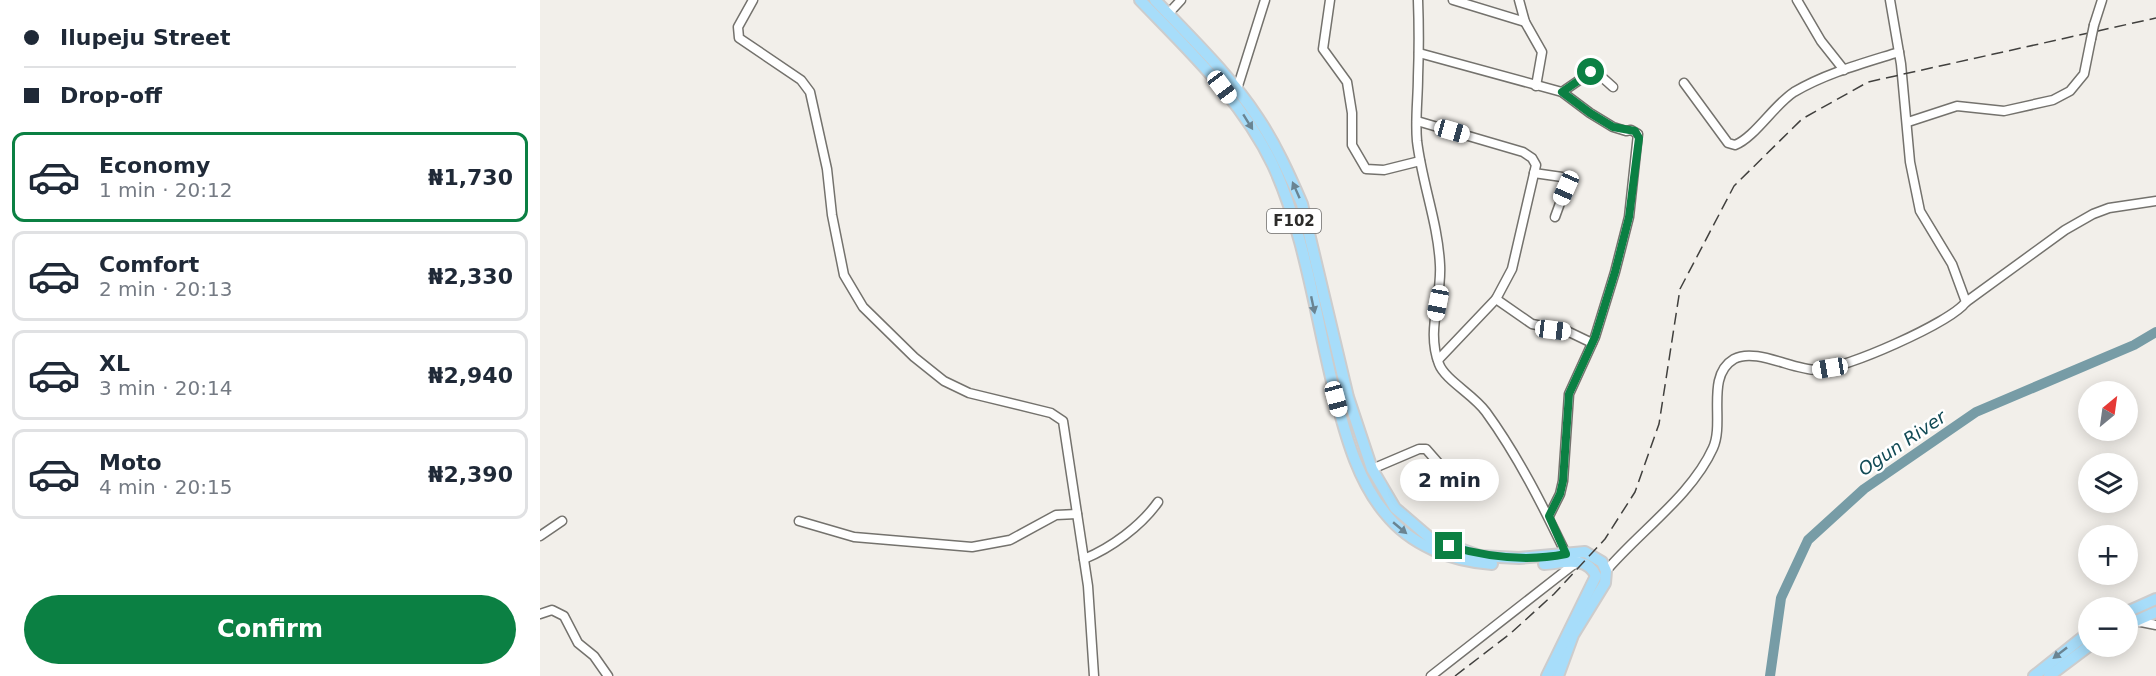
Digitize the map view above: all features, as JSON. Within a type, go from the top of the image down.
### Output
[{"type":"main road","name":"F102","points":[[1140,0],[1222,87],[1244,115],[1273,165],[1294,221],[1340,411],[1364,483],[1397,527],[1426,546],[1446,555],[1474,562],[1518,565],[1578,561]]},
{"type":"main road","name":"F102","points":[[1155,0],[1238,89],[1269,136],[1302,204],[1348,397],[1374,474],[1395,508],[1405,519],[1430,538],[1480,556],[1519,558],[1591,554],[1602,562],[1606,571]]},
{"type":"main road","points":[[1364,483],[1374,474]]},
{"type":"main road","points":[[1547,676],[1595,580],[1594,570],[1578,561]]},
{"type":"main road","points":[[1558,676],[1573,635],[1602,589],[1606,571]]},
{"type":"main road","points":[[2138,607],[2156,599]]},
{"type":"main road","points":[[2138,620],[2156,612]]},
{"type":"main road","points":[[2034,676],[2078,641]]},
{"type":"main road","points":[[2049,676],[2078,654]]},
{"type":"street","points":[[753,0],[738,27],[739,38],[801,80],[810,92],[827,169],[842,264],[849,286],[877,323],[944,381],[969,393],[1058,416],[1066,431],[1084,559],[1094,676]]},
{"type":"street","points":[[1168,14],[1181,0]]},
{"type":"street","points":[[1238,89],[1265,0]]},
{"type":"street","points":[[1330,0],[1323,49],[1347,82],[1352,114],[1353,145],[1366,169],[1384,170],[1420,161]]},
{"type":"street","points":[[1418,0],[1417,121],[1420,161],[1431,204],[1441,284],[1432,340],[1445,375],[1462,387],[1486,412],[1549,516],[1566,554]]},
{"type":"street","points":[[1453,0],[1525,22]]},
{"type":"street","points":[[1519,0],[1525,22],[1542,52],[1536,86]]},
{"type":"street","points":[[1797,0],[1821,41],[1844,70]]},
{"type":"street","points":[[1890,0],[1908,122],[1910,162],[1920,211],[1952,264],[1966,302]]},
{"type":"street","points":[[1908,122],[1957,106],[2004,111],[2053,100],[2070,92],[2084,74],[2094,25],[2102,0]]},
{"type":"street","points":[[1683,83],[1728,143],[1735,145],[1745,140],[1792,93],[1844,70],[1899,52]]},
{"type":"street","points":[[1419,53],[1562,92],[1613,127],[1635,131],[1639,138],[1629,217],[1607,301],[1592,343],[1569,394],[1563,481],[1560,494],[1549,516]]},
{"type":"street","points":[[1562,92],[1594,70],[1613,87]]},
{"type":"street","points":[[1417,121],[1523,152],[1532,158],[1536,165],[1512,269],[1496,299],[1438,360]]},
{"type":"street","points":[[1534,172],[1562,177],[1568,184],[1555,217]]},
{"type":"street","points":[[1606,571],[1698,473],[1713,448],[1719,432],[1720,377],[1725,366],[1734,359],[1747,355],[1818,370],[1842,366],[1950,315],[2065,230],[2093,214],[2109,208],[2156,201]]},
{"type":"street","points":[[1496,299],[1532,324],[1567,332],[1592,343]]},
{"type":"street","points":[[1374,474],[1419,449],[1426,449],[1462,490]]},
{"type":"street","points":[[1084,559],[1097,554],[1125,534],[1158,502]]},
{"type":"street","points":[[799,521],[854,537],[972,547],[1010,540],[1056,516],[1077,514]]},
{"type":"street","points":[[540,536],[562,521]]},
{"type":"street","points":[[1431,676],[1578,561]]},
{"type":"street","points":[[540,614],[552,610],[564,616],[578,643],[594,656],[608,676]]},
{"type":"street","points":[[2138,624],[2156,625]]},
{"type":"waterway","name":"Ogun River","points":[[1770,676],[1781,598],[1808,540],[1864,489],[1976,412],[2134,345],[2156,332]]},
{"type":"railway","points":[[1455,676],[1511,633],[1554,594],[1605,539],[1635,492],[1659,424],[1680,289],[1734,186],[1802,119],[1868,82],[2156,18]]},
{"type":"route","points":[[1449,546],[1480,556],[1519,558],[1554,557],[1566,554],[1549,516],[1556,506],[1563,481],[1567,404],[1569,394],[1595,337],[1615,272],[1629,217],[1639,138],[1635,131],[1613,127],[1562,92],[1591,72]]}]
